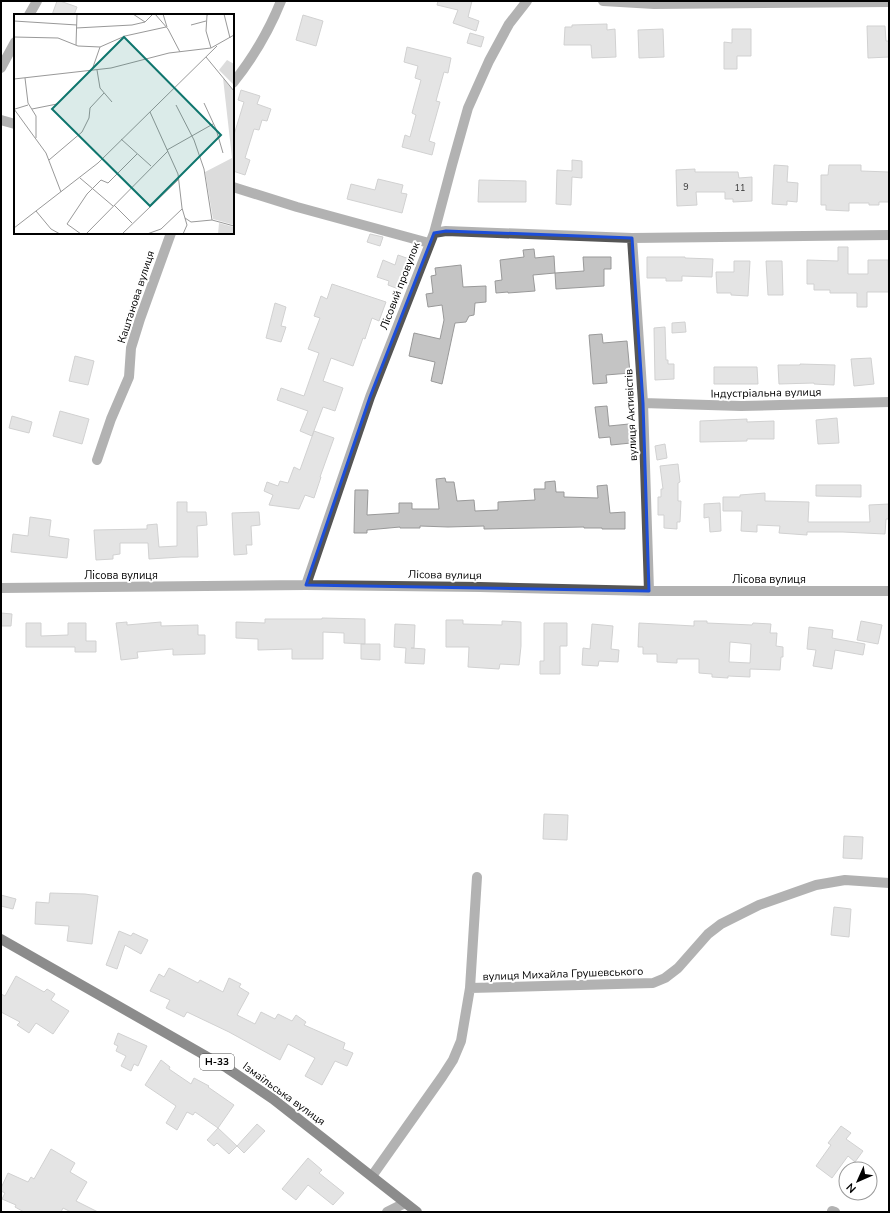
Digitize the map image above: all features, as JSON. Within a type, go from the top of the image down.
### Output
[{"type":"main road","name":"Ізмаїльська вулиця","points":[[1,938],[226,1068],[273,1099],[417,1212]]},
{"type":"street","points":[[30,14],[37,1]]},
{"type":"street","points":[[234,82],[246,66],[264,36],[281,1]]},
{"type":"street","name":"Лісовий провулок","points":[[306,585],[370,397],[434,233],[468,108],[489,61],[509,24],[527,1]]},
{"type":"street","points":[[603,1],[654,4],[889,2]]},
{"type":"street","points":[[1,68],[14,44]]},
{"type":"street","points":[[1,120],[14,124]]},
{"type":"street","points":[[234,187],[297,207],[429,243]]},
{"type":"street","points":[[434,233],[446,231],[632,238],[889,235]]},
{"type":"street","name":"Каштанова вулиця","points":[[97,460],[111,419],[129,376],[131,348],[140,318],[171,234]]},
{"type":"street","name":"вулиця Активістів","points":[[632,238],[643,403],[649,591]]},
{"type":"street","name":"Індустріальна вулиця","points":[[643,403],[741,406],[889,402]]},
{"type":"street","name":"Лісова вулиця","points":[[1,588],[306,585],[649,591],[889,590]]},
{"type":"street","points":[[372,1176],[442,1077],[453,1060],[461,1041],[470,988],[476,877]]},
{"type":"street","name":"вулиця Михайла Грушевського","points":[[470,988],[653,983],[665,978],[678,968],[708,934],[721,924],[759,905],[816,884],[845,880],[889,883]]},
{"type":"street","points":[[387,1212],[406,1203]]},
{"type":"highlighted area","points":[[446,231],[632,238],[643,403],[649,591],[306,585],[370,397],[434,233]]},
{"type":"building","points":[[57,1],[77,7],[74,14],[52,14]]},
{"type":"building","points":[[438,1],[472,1],[468,17],[479,21],[476,31],[453,23],[458,10],[437,5]]},
{"type":"building","points":[[303,15],[323,21],[316,46],[296,40]]},
{"type":"building","points":[[607,24],[607,30],[615,29],[616,57],[592,58],[591,45],[564,45],[565,27],[572,27],[572,25]]},
{"type":"building","points":[[867,26],[885,26],[886,41],[889,41],[889,57],[868,58]]},
{"type":"building","points":[[663,29],[664,57],[639,58],[638,30]]},
{"type":"building","points":[[732,29],[751,29],[751,56],[737,56],[737,69],[724,69],[724,42],[732,43]]},
{"type":"building","points":[[470,33],[484,37],[481,47],[467,43]]},
{"type":"building","points":[[407,47],[451,58],[448,73],[444,72],[436,101],[440,102],[429,141],[435,143],[432,155],[402,147],[405,135],[410,137],[416,115],[412,113],[421,80],[415,78],[418,66],[404,62]]},
{"type":"building","points":[[241,90],[260,96],[257,104],[271,109],[267,121],[262,120],[259,130],[254,129],[245,158],[250,160],[245,175],[234,171],[234,135],[244,102],[238,100]]},
{"type":"building","points":[[572,160],[582,161],[582,178],[572,177],[571,205],[556,204],[557,170],[572,171]]},
{"type":"building","points":[[774,165],[788,166],[787,182],[798,183],[797,202],[787,201],[787,205],[772,204]]},
{"type":"building","points":[[829,165],[861,165],[861,171],[889,172],[889,202],[879,202],[879,205],[869,205],[869,203],[849,203],[849,211],[826,210],[826,205],[821,205],[821,175],[828,175]]},
{"type":"building","points":[[695,169],[695,172],[738,172],[739,178],[752,177],[752,201],[733,202],[733,199],[725,199],[725,192],[696,192],[697,205],[677,206],[676,170]]},
{"type":"building","points":[[378,179],[403,185],[401,193],[407,194],[402,213],[347,199],[351,184],[375,190]]},
{"type":"building","points":[[479,180],[526,181],[526,202],[478,202]]},
{"type":"building","points":[[370,234],[383,237],[380,246],[367,242]]},
{"type":"building","points":[[838,247],[848,247],[848,274],[868,274],[868,260],[888,260],[889,292],[867,292],[867,307],[857,307],[857,293],[830,293],[830,290],[814,290],[814,284],[807,284],[807,260],[838,261]]},
{"type":"building","points":[[534,249],[535,258],[554,256],[555,273],[533,275],[535,291],[496,293],[495,281],[502,280],[500,260],[524,257],[523,250]]},
{"type":"building","points":[[398,255],[412,260],[401,290],[388,285],[389,281],[377,277],[383,260],[395,265]]},
{"type":"building","points":[[583,257],[611,257],[611,269],[604,269],[604,286],[556,289],[555,273],[584,271]]},
{"type":"building","points":[[647,257],[713,259],[712,277],[682,276],[682,281],[666,281],[666,278],[647,278]]},
{"type":"building","points":[[734,261],[750,261],[748,296],[731,295],[731,293],[717,293],[716,272],[734,272]]},
{"type":"building","points":[[766,261],[782,261],[783,295],[768,295]]},
{"type":"building","points":[[461,265],[463,287],[486,286],[486,302],[475,303],[474,315],[469,316],[466,322],[455,323],[442,384],[431,381],[435,362],[409,356],[414,333],[440,339],[444,320],[442,305],[428,307],[426,294],[433,293],[431,276],[436,275],[435,268]]},
{"type":"building","points":[[332,284],[386,302],[379,321],[372,318],[365,339],[363,338],[353,366],[331,358],[323,381],[343,388],[335,411],[323,407],[312,436],[300,431],[308,411],[277,400],[281,388],[304,396],[319,353],[308,349],[320,318],[314,316],[321,296],[327,299]]},
{"type":"building","points":[[275,303],[286,307],[281,326],[286,327],[281,342],[266,338]]},
{"type":"building","points":[[685,322],[686,332],[672,333],[672,323]]},
{"type":"building","points":[[665,327],[666,360],[668,360],[668,364],[674,364],[674,379],[655,380],[654,328]]},
{"type":"building","points":[[602,334],[603,343],[627,341],[630,373],[606,375],[607,383],[593,384],[589,335]]},
{"type":"building","points":[[75,356],[94,361],[88,385],[69,381]]},
{"type":"building","points":[[871,358],[874,384],[854,386],[851,359]]},
{"type":"building","points":[[778,365],[835,365],[834,385],[814,383],[779,384]]},
{"type":"building","points":[[714,367],[757,367],[758,384],[714,384]]},
{"type":"building","points":[[607,406],[609,426],[629,424],[631,443],[611,445],[610,437],[599,438],[595,407]]},
{"type":"building","points":[[60,411],[89,419],[82,444],[53,436]]},
{"type":"building","points":[[12,416],[32,422],[29,433],[9,428]]},
{"type":"building","points":[[837,418],[839,443],[818,444],[816,420]]},
{"type":"building","points":[[747,419],[747,422],[774,421],[774,439],[700,442],[700,421]]},
{"type":"building","points":[[314,431],[334,438],[314,498],[305,495],[299,509],[269,505],[273,495],[264,491],[267,482],[278,486],[280,481],[288,483],[294,467],[300,470]]},
{"type":"building","points":[[665,444],[667,458],[657,460],[655,446]]},
{"type":"building","points":[[678,464],[680,482],[678,483],[678,501],[681,501],[680,522],[677,522],[677,529],[664,528],[664,515],[658,515],[658,497],[661,497],[661,489],[663,489],[660,466]]},
{"type":"building","points":[[445,478],[446,482],[454,482],[457,501],[474,500],[475,511],[498,510],[498,502],[535,500],[534,489],[545,489],[545,482],[555,481],[556,492],[564,492],[564,497],[598,498],[597,486],[607,485],[610,513],[625,512],[625,529],[584,527],[484,529],[484,526],[420,526],[420,528],[400,527],[367,530],[367,533],[354,533],[355,490],[368,490],[367,515],[399,513],[399,503],[412,503],[412,509],[439,509],[436,479]]},
{"type":"building","points":[[816,485],[861,485],[861,497],[816,496]]},
{"type":"building","points":[[765,493],[765,501],[809,502],[808,522],[870,522],[869,505],[889,504],[889,519],[886,519],[885,534],[807,532],[807,535],[779,533],[780,526],[757,525],[757,532],[741,531],[742,511],[723,511],[723,497],[740,497],[740,495]]},
{"type":"building","points":[[177,502],[187,502],[187,512],[206,512],[207,525],[197,526],[198,557],[149,559],[148,543],[120,543],[120,554],[113,555],[113,559],[96,560],[94,530],[147,529],[147,525],[157,524],[159,547],[177,546]]},
{"type":"building","points":[[720,503],[721,531],[710,532],[709,517],[704,518],[704,504]]},
{"type":"building","points":[[259,512],[260,525],[251,526],[252,545],[246,545],[247,554],[234,555],[232,513]]},
{"type":"building","points":[[30,517],[51,520],[49,536],[69,539],[67,558],[11,552],[13,534],[28,536]]},
{"type":"building","points":[[1,613],[12,614],[11,626],[1,626]]},
{"type":"building","points":[[265,619],[365,619],[365,644],[344,643],[344,633],[323,632],[323,659],[292,659],[292,649],[258,650],[258,639],[236,638],[236,622],[265,623]]},
{"type":"building","points":[[446,620],[463,620],[463,624],[502,625],[502,621],[521,622],[519,665],[500,664],[499,669],[468,667],[469,647],[446,647]]},
{"type":"building","points":[[694,621],[752,625],[753,623],[771,624],[770,633],[777,633],[776,646],[783,647],[783,657],[781,657],[780,670],[750,669],[750,677],[712,677],[712,674],[699,673],[699,659],[677,659],[677,663],[657,662],[657,654],[643,654],[643,647],[638,647],[639,623],[694,626]],"holes":[[[730,642],[751,644],[750,663],[729,662]]]},
{"type":"building","points":[[861,621],[882,625],[878,644],[857,640]]},
{"type":"building","points":[[127,622],[127,625],[161,622],[161,626],[198,625],[198,635],[205,635],[205,654],[173,655],[173,649],[137,652],[138,658],[121,660],[116,623]]},
{"type":"building","points":[[26,623],[41,623],[41,636],[68,635],[68,623],[86,623],[86,641],[96,641],[96,652],[75,652],[75,647],[26,647]]},
{"type":"building","points":[[544,623],[567,623],[567,646],[560,646],[560,674],[540,674],[540,661],[544,661]]},
{"type":"building","points":[[395,624],[415,625],[414,648],[411,648],[425,649],[424,664],[405,663],[406,648],[394,647]]},
{"type":"building","points":[[592,624],[613,626],[611,649],[619,650],[618,662],[599,661],[598,666],[582,665],[583,648],[590,649]]},
{"type":"building","points":[[809,627],[833,630],[832,638],[865,644],[863,655],[835,650],[832,669],[813,666],[816,650],[807,649]]},
{"type":"building","points":[[361,644],[380,644],[380,660],[361,659]]},
{"type":"building","points":[[544,814],[568,815],[567,840],[543,839]]},
{"type":"building","points":[[844,836],[863,837],[862,859],[843,858]]},
{"type":"building","points":[[50,893],[98,896],[92,944],[67,941],[69,926],[35,924],[36,902],[49,903]]},
{"type":"building","points":[[1,895],[16,899],[13,909],[1,906]]},
{"type":"building","points":[[834,907],[851,909],[849,937],[831,935]]},
{"type":"building","points":[[119,931],[131,936],[133,933],[148,940],[141,954],[125,945],[117,969],[106,965]]},
{"type":"building","points":[[169,968],[198,983],[200,980],[223,992],[229,978],[241,984],[239,987],[249,993],[237,1015],[255,1024],[261,1012],[275,1019],[278,1014],[292,1021],[296,1015],[306,1022],[304,1025],[345,1043],[343,1049],[353,1053],[347,1066],[335,1061],[322,1085],[305,1076],[315,1058],[288,1044],[280,1060],[229,1032],[187,1012],[184,1017],[166,1008],[170,1000],[150,991],[159,974],[164,977]]},
{"type":"building","points":[[16,976],[44,992],[47,989],[55,994],[51,1000],[69,1011],[53,1034],[36,1023],[29,1033],[17,1025],[20,1022],[1,1012],[1,994],[5,996]]},
{"type":"building","points":[[118,1033],[147,1046],[138,1066],[134,1064],[131,1071],[121,1066],[126,1056],[116,1051],[118,1046],[114,1044]]},
{"type":"building","points":[[161,1060],[170,1067],[169,1069],[191,1084],[194,1078],[209,1086],[208,1087],[234,1105],[218,1128],[195,1112],[193,1115],[187,1112],[177,1130],[166,1123],[176,1106],[145,1085]]},
{"type":"building","points":[[257,1124],[265,1131],[244,1153],[237,1146]]},
{"type":"building","points":[[841,1126],[851,1133],[846,1139],[863,1151],[856,1161],[848,1156],[844,1161],[838,1161],[838,1170],[832,1178],[816,1166],[831,1145],[828,1143]]},
{"type":"building","points":[[218,1128],[237,1146],[229,1154],[217,1143],[214,1146],[207,1140]]},
{"type":"building","points":[[51,1149],[75,1163],[70,1172],[87,1182],[76,1201],[98,1212],[71,1212],[63,1208],[61,1212],[24,1212],[15,1207],[16,1205],[2,1199],[5,1193],[1,1191],[1,1188],[8,1173],[28,1182],[31,1177],[34,1179]]},
{"type":"building","points":[[308,1158],[322,1170],[319,1173],[344,1193],[333,1205],[308,1185],[296,1200],[282,1189]]}]
